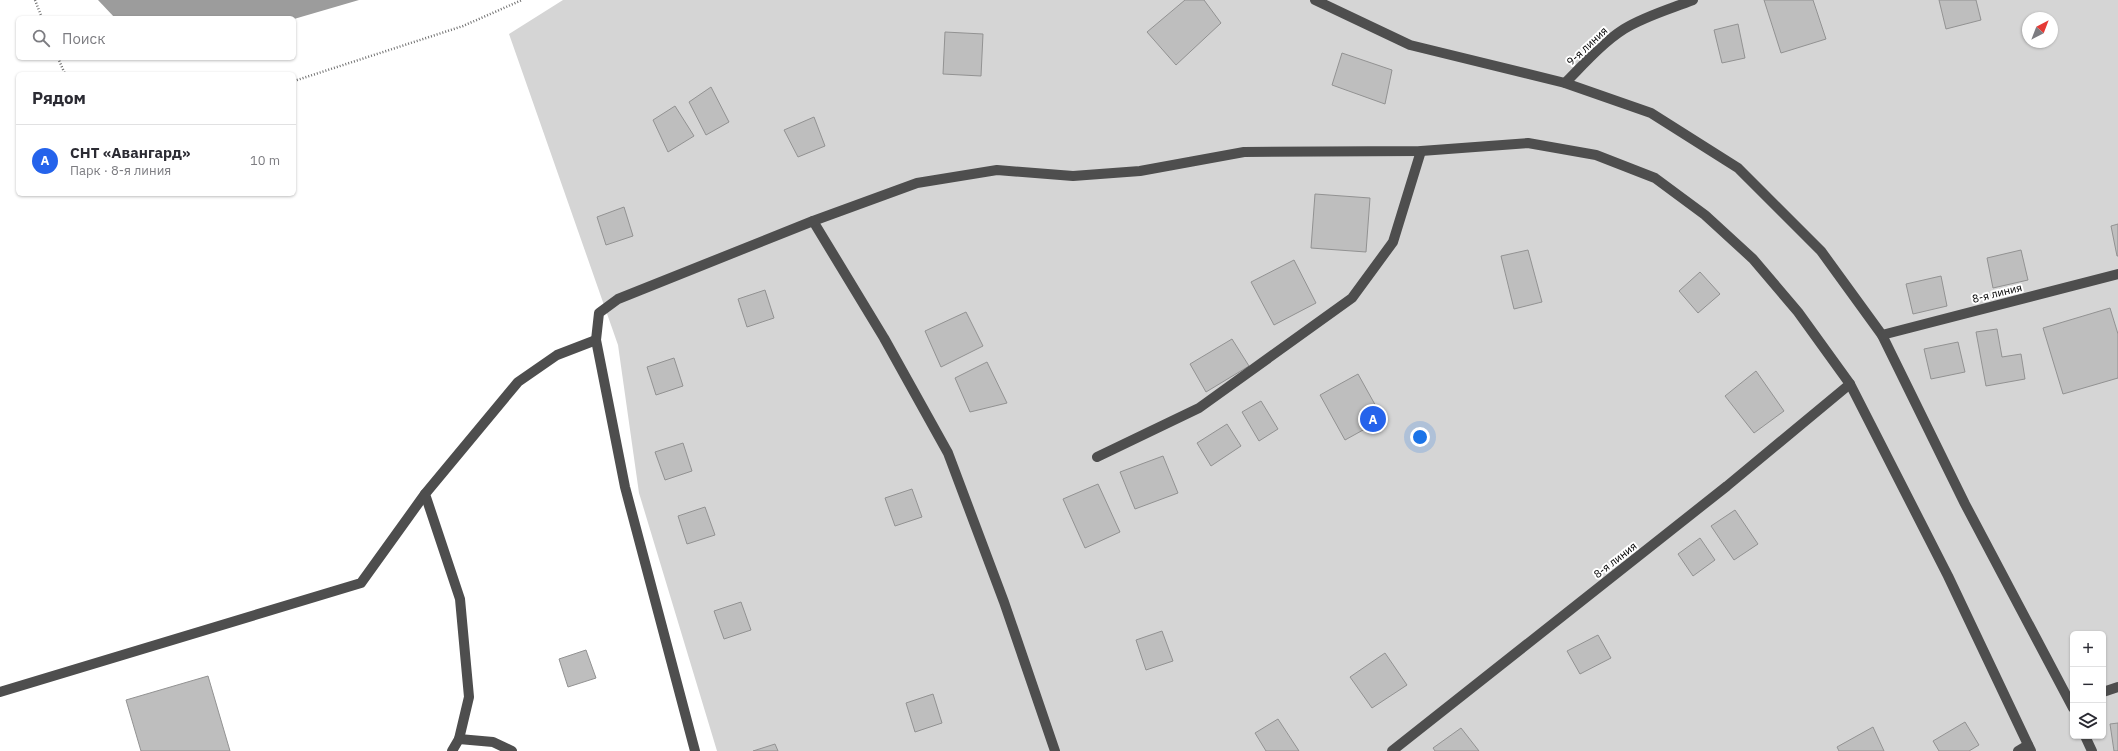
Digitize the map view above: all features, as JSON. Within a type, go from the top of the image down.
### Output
[{"type":"street","points":[[1315,0],[1410,45],[1565,83],[1651,113],[1738,168],[1820,251],[1882,335],[1965,504],[2070,703]]},
{"type":"street","name":"9-я линия","points":[[1565,83],[1607,42],[1624,29],[1644,19],[1693,0]]},
{"type":"street","points":[[695,751],[625,487],[596,340],[599,312],[618,299],[916,183],[997,170],[1073,176],[1140,171],[1244,152],[1421,151],[1528,143],[1596,155],[1655,178],[1705,215],[1753,259],[1798,312],[1850,384],[1948,576],[2029,748],[2018,751]]},
{"type":"street","points":[[1097,457],[1199,408],[1352,298],[1393,242],[1421,151]]},
{"type":"street","points":[[813,222],[884,338],[948,453],[1004,602],[1055,751]]},
{"type":"street","name":"8-я линия","points":[[1882,335],[2118,274]]},
{"type":"street","points":[[0,692],[360,583],[425,494],[518,382],[557,355],[596,340]]},
{"type":"street","name":"8-я линия","points":[[1392,751],[1721,491],[1850,384]]},
{"type":"street","points":[[425,494],[460,599],[469,697],[459,739],[452,751]]},
{"type":"street","points":[[2106,691],[2118,687]]},
{"type":"street","points":[[459,739],[493,742],[512,751]]},
{"type":"street","points":[[2086,739],[2092,751]]},
{"type":"path","points":[[34,0],[41,16]]},
{"type":"path","points":[[296,79],[463,26],[522,0]]},
{"type":"path","points":[[59,60],[64,72]]},
{"type":"shaded area","points":[[98,0],[359,0],[296,18],[296,16],[113,16]]},
{"type":"shaded area","points":[[563,0],[2118,0],[2118,751],[717,751],[639,493],[618,345],[509,34]]},
{"type":"building","points":[[1185,0],[1204,0],[1221,23],[1176,65],[1147,32]]},
{"type":"building","points":[[1764,0],[1813,0],[1826,39],[1781,53]]},
{"type":"building","points":[[1939,0],[1976,0],[1981,20],[1946,29]]},
{"type":"building","points":[[1738,24],[1745,58],[1722,63],[1714,30]]},
{"type":"building","points":[[945,32],[983,34],[981,76],[943,74]]},
{"type":"building","points":[[1342,53],[1392,70],[1385,104],[1332,85]]},
{"type":"building","points":[[711,87],[729,122],[706,135],[689,102]]},
{"type":"building","points":[[675,106],[694,136],[668,152],[653,120]]},
{"type":"building","points":[[814,117],[825,146],[798,157],[784,130]]},
{"type":"building","points":[[1315,194],[1370,198],[1366,252],[1311,248]]},
{"type":"building","points":[[624,207],[633,236],[606,245],[597,217]]},
{"type":"building","points":[[2118,224],[2118,256],[2117,256],[2111,226]]},
{"type":"building","points":[[1528,250],[1542,302],[1514,309],[1501,256]]},
{"type":"building","points":[[2021,250],[2028,280],[1993,288],[1987,258]]},
{"type":"building","points":[[1294,260],[1316,303],[1274,325],[1251,282]]},
{"type":"building","points":[[1700,272],[1720,294],[1698,313],[1679,291]]},
{"type":"building","points":[[1941,276],[1947,306],[1913,314],[1906,284]]},
{"type":"building","points":[[765,290],[774,318],[747,327],[738,299]]},
{"type":"building","points":[[2110,308],[2118,334],[2118,378],[2063,394],[2043,328]]},
{"type":"building","points":[[966,312],[983,346],[941,367],[925,331]]},
{"type":"building","points":[[1997,329],[2002,357],[2021,354],[2025,379],[1986,386],[1976,332]]},
{"type":"building","points":[[1232,339],[1249,366],[1206,392],[1190,364]]},
{"type":"building","points":[[1958,342],[1965,372],[1931,379],[1924,349]]},
{"type":"building","points":[[674,358],[683,386],[656,395],[647,367]]},
{"type":"building","points":[[987,362],[1007,403],[970,412],[955,378]]},
{"type":"building","points":[[1756,371],[1784,411],[1754,433],[1725,396]]},
{"type":"building","points":[[1358,374],[1383,419],[1345,440],[1320,395]]},
{"type":"building","points":[[1261,401],[1278,429],[1259,441],[1242,412]]},
{"type":"building","points":[[1227,424],[1241,446],[1211,466],[1197,443]]},
{"type":"building","points":[[683,443],[692,471],[665,480],[655,452]]},
{"type":"building","points":[[1163,456],[1178,493],[1135,509],[1120,472]]},
{"type":"building","points":[[1098,484],[1120,532],[1085,548],[1063,499]]},
{"type":"building","points":[[912,489],[922,517],[895,526],[885,498]]},
{"type":"building","points":[[705,507],[715,535],[687,544],[678,516]]},
{"type":"building","points":[[1735,510],[1758,544],[1734,560],[1711,526]]},
{"type":"building","points":[[1700,538],[1715,560],[1693,576],[1678,554]]},
{"type":"building","points":[[741,602],[751,630],[724,639],[714,611]]},
{"type":"building","points":[[1162,631],[1173,661],[1146,670],[1136,640]]},
{"type":"building","points":[[1598,635],[1611,658],[1580,674],[1567,651]]},
{"type":"building","points":[[586,650],[596,678],[568,687],[559,659]]},
{"type":"building","points":[[1385,653],[1407,685],[1372,708],[1350,677]]},
{"type":"building","points":[[208,676],[230,751],[141,751],[126,700]]},
{"type":"building","points":[[933,694],[942,723],[915,732],[906,703]]},
{"type":"building","points":[[1278,719],[1299,751],[1266,751],[1255,733]]},
{"type":"building","points":[[1965,722],[1979,745],[1969,751],[1939,751],[1933,741]]},
{"type":"building","points":[[2118,723],[2118,751],[2114,751],[2110,724]]},
{"type":"building","points":[[1873,727],[1884,751],[1839,751],[1837,747]]},
{"type":"building","points":[[1461,728],[1479,751],[1435,751],[1433,748]]},
{"type":"building","points":[[775,744],[778,751],[753,751]]},
{"type":"place","name":"СНТ «Авангард»","points":[[1373,419]]}]
